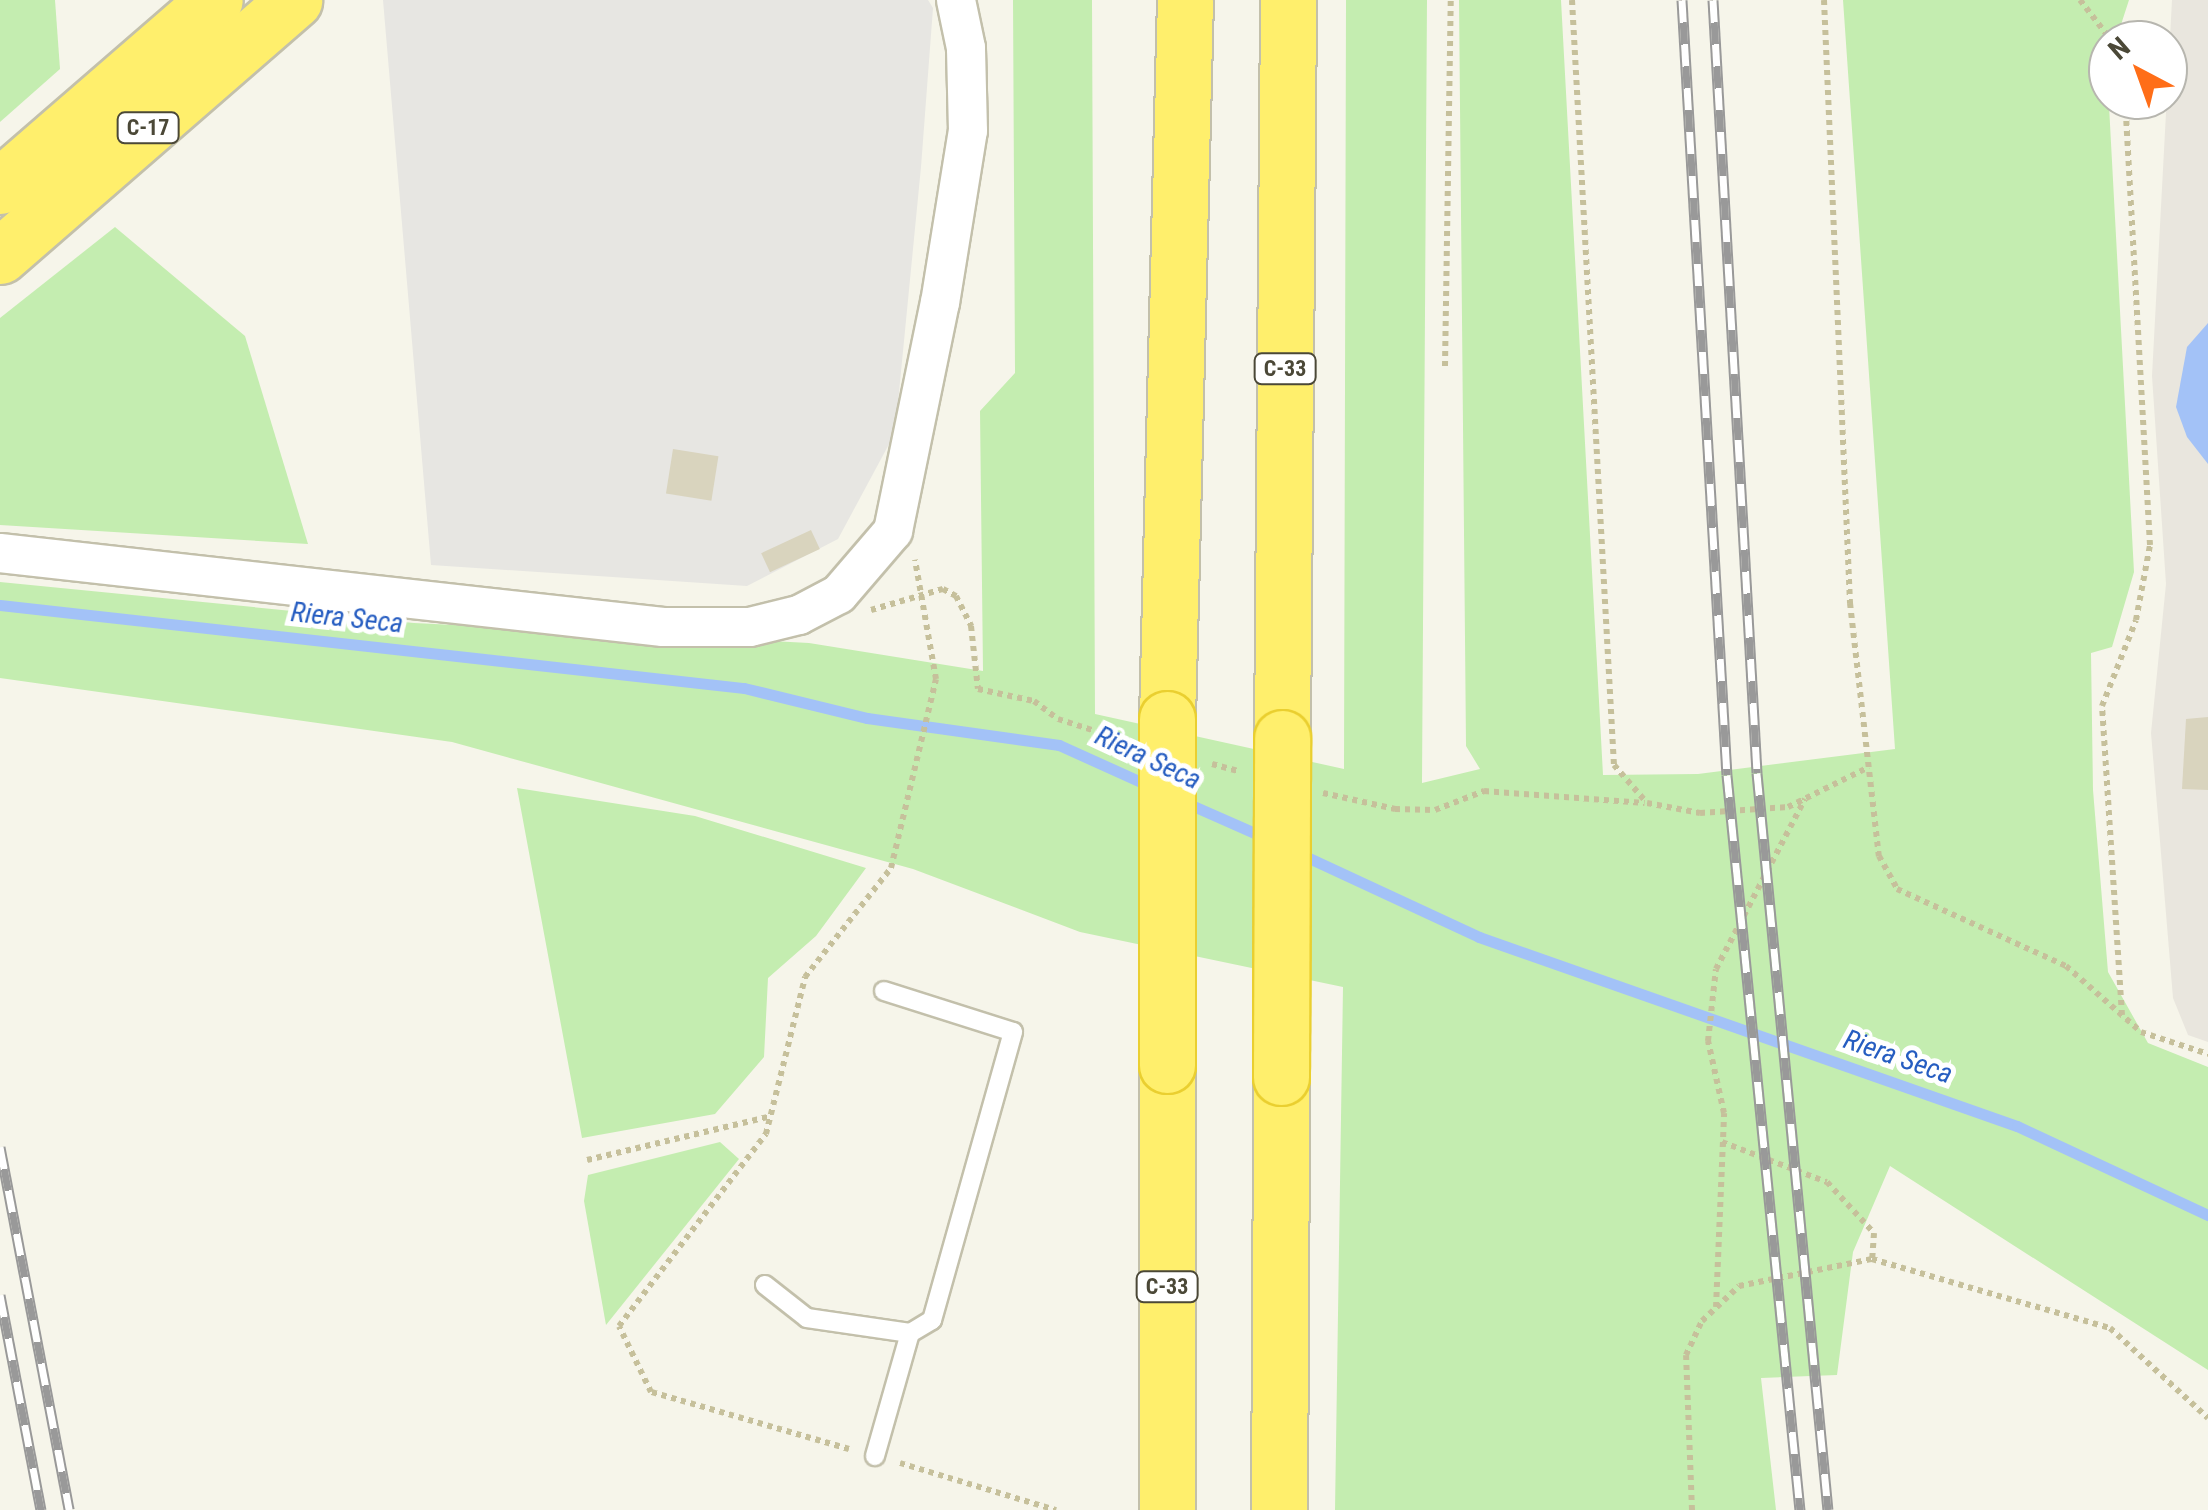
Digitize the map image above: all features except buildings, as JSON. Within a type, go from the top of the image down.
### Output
[{"type":"highway","name":"C-17","points":[[0,186],[215,0]]},
{"type":"highway","name":"C-17","points":[[0,256],[294,0]]},
{"type":"highway","name":"C-33","points":[[1167,1510],[1169,741],[1184,0]]},
{"type":"highway","name":"C-33","points":[[1279,1510],[1281,1077],[1266,756],[1288,0]]},
{"type":"street","points":[[0,553],[663,627],[750,627],[816,606],[862,572],[893,531],[968,131],[966,48],[956,0]]},
{"type":"lane","points":[[765,1285],[808,1318],[910,1333],[932,1320],[1014,1032],[884,990]]},
{"type":"lane","points":[[874,1456],[910,1333]]},
{"type":"path","points":[[1444,366],[1451,0]]},
{"type":"path","points":[[1572,0],[1614,765],[1647,803]]},
{"type":"path","points":[[1824,0],[1850,603],[1879,856],[1897,889],[2066,966],[2140,1032],[2208,1054]]},
{"type":"path","points":[[2080,0],[2096,20]]},
{"type":"path","points":[[2122,1016],[2102,706],[2136,620],[2150,545],[2126,120]]},
{"type":"path","points":[[893,531],[918,564],[936,679],[892,868],[805,977],[766,1134],[620,1326],[651,1392],[1056,1510]]},
{"type":"path","points":[[816,606],[847,613],[943,589],[966,612],[978,688],[1034,701],[1073,725],[1266,756]]},
{"type":"path","points":[[1306,789],[1395,809],[1435,810],[1484,791],[1647,803],[1700,813],[1788,807],[1869,767]]},
{"type":"path","points":[[1716,1308],[1724,1113],[1708,1040],[1716,969],[1805,798]]},
{"type":"path","points":[[587,1160],[770,1116]]},
{"type":"path","points":[[1722,1142],[1827,1182],[1874,1233],[1872,1260]]},
{"type":"path","points":[[1692,1510],[1686,1355],[1716,1308],[1738,1286],[1872,1260],[2110,1328],[2208,1418]]},
{"type":"shaded area","points":[[383,0],[928,0],[933,8],[921,167],[895,433],[838,539],[747,586],[431,565]]},
{"type":"shaded area","points":[[2172,0],[2208,0],[2208,1042],[2188,1035],[2173,998],[2151,733],[2166,584],[2152,376],[2166,120],[2188,120],[2188,20],[2171,20]]},
{"type":"green space","points":[[0,0],[55,0],[60,69],[0,122]]},
{"type":"green space","points":[[1013,0],[1092,0],[1095,714],[1344,769],[1346,0],[1427,0],[1422,783],[1480,769],[1466,746],[1459,0],[1561,0],[1603,775],[1698,774],[1895,749],[1843,0],[2129,0],[2122,20],[2088,20],[2088,120],[2110,120],[2134,572],[2112,647],[2091,653],[2093,790],[2108,972],[2148,1043],[2208,1067],[2208,1370],[1890,1166],[1853,1252],[1837,1375],[1761,1378],[1776,1510],[1335,1510],[1343,987],[1080,932],[913,869],[452,742],[0,678],[0,582],[414,623],[809,643],[983,671],[980,411],[1015,373]]},
{"type":"green space","points":[[115,227],[245,336],[308,544],[0,525],[0,318]]},
{"type":"green space","points":[[517,788],[695,816],[866,868],[816,936],[768,978],[764,1057],[715,1114],[582,1138]]},
{"type":"green space","points":[[720,1142],[739,1159],[606,1325],[584,1201],[588,1175]]},
{"type":"water","points":[[2208,323],[2208,464],[2187,437],[2176,407],[2187,347]]},
{"type":"waterway","name":"Riera Seca","points":[[0,605],[744,688],[867,718],[1059,745],[1152,787]]},
{"type":"waterway","name":"Riera Seca","points":[[1182,801],[1266,838]]},
{"type":"waterway","name":"Riera Seca","points":[[1296,852],[1479,937],[2017,1126],[2208,1215]]},
{"type":"railway","points":[[1682,0],[1727,775],[1800,1510]]},
{"type":"railway","points":[[1713,0],[1757,773],[1828,1510]]},
{"type":"railway","points":[[0,1147],[69,1510]]},
{"type":"railway","points":[[0,1295],[41,1510]]}]
